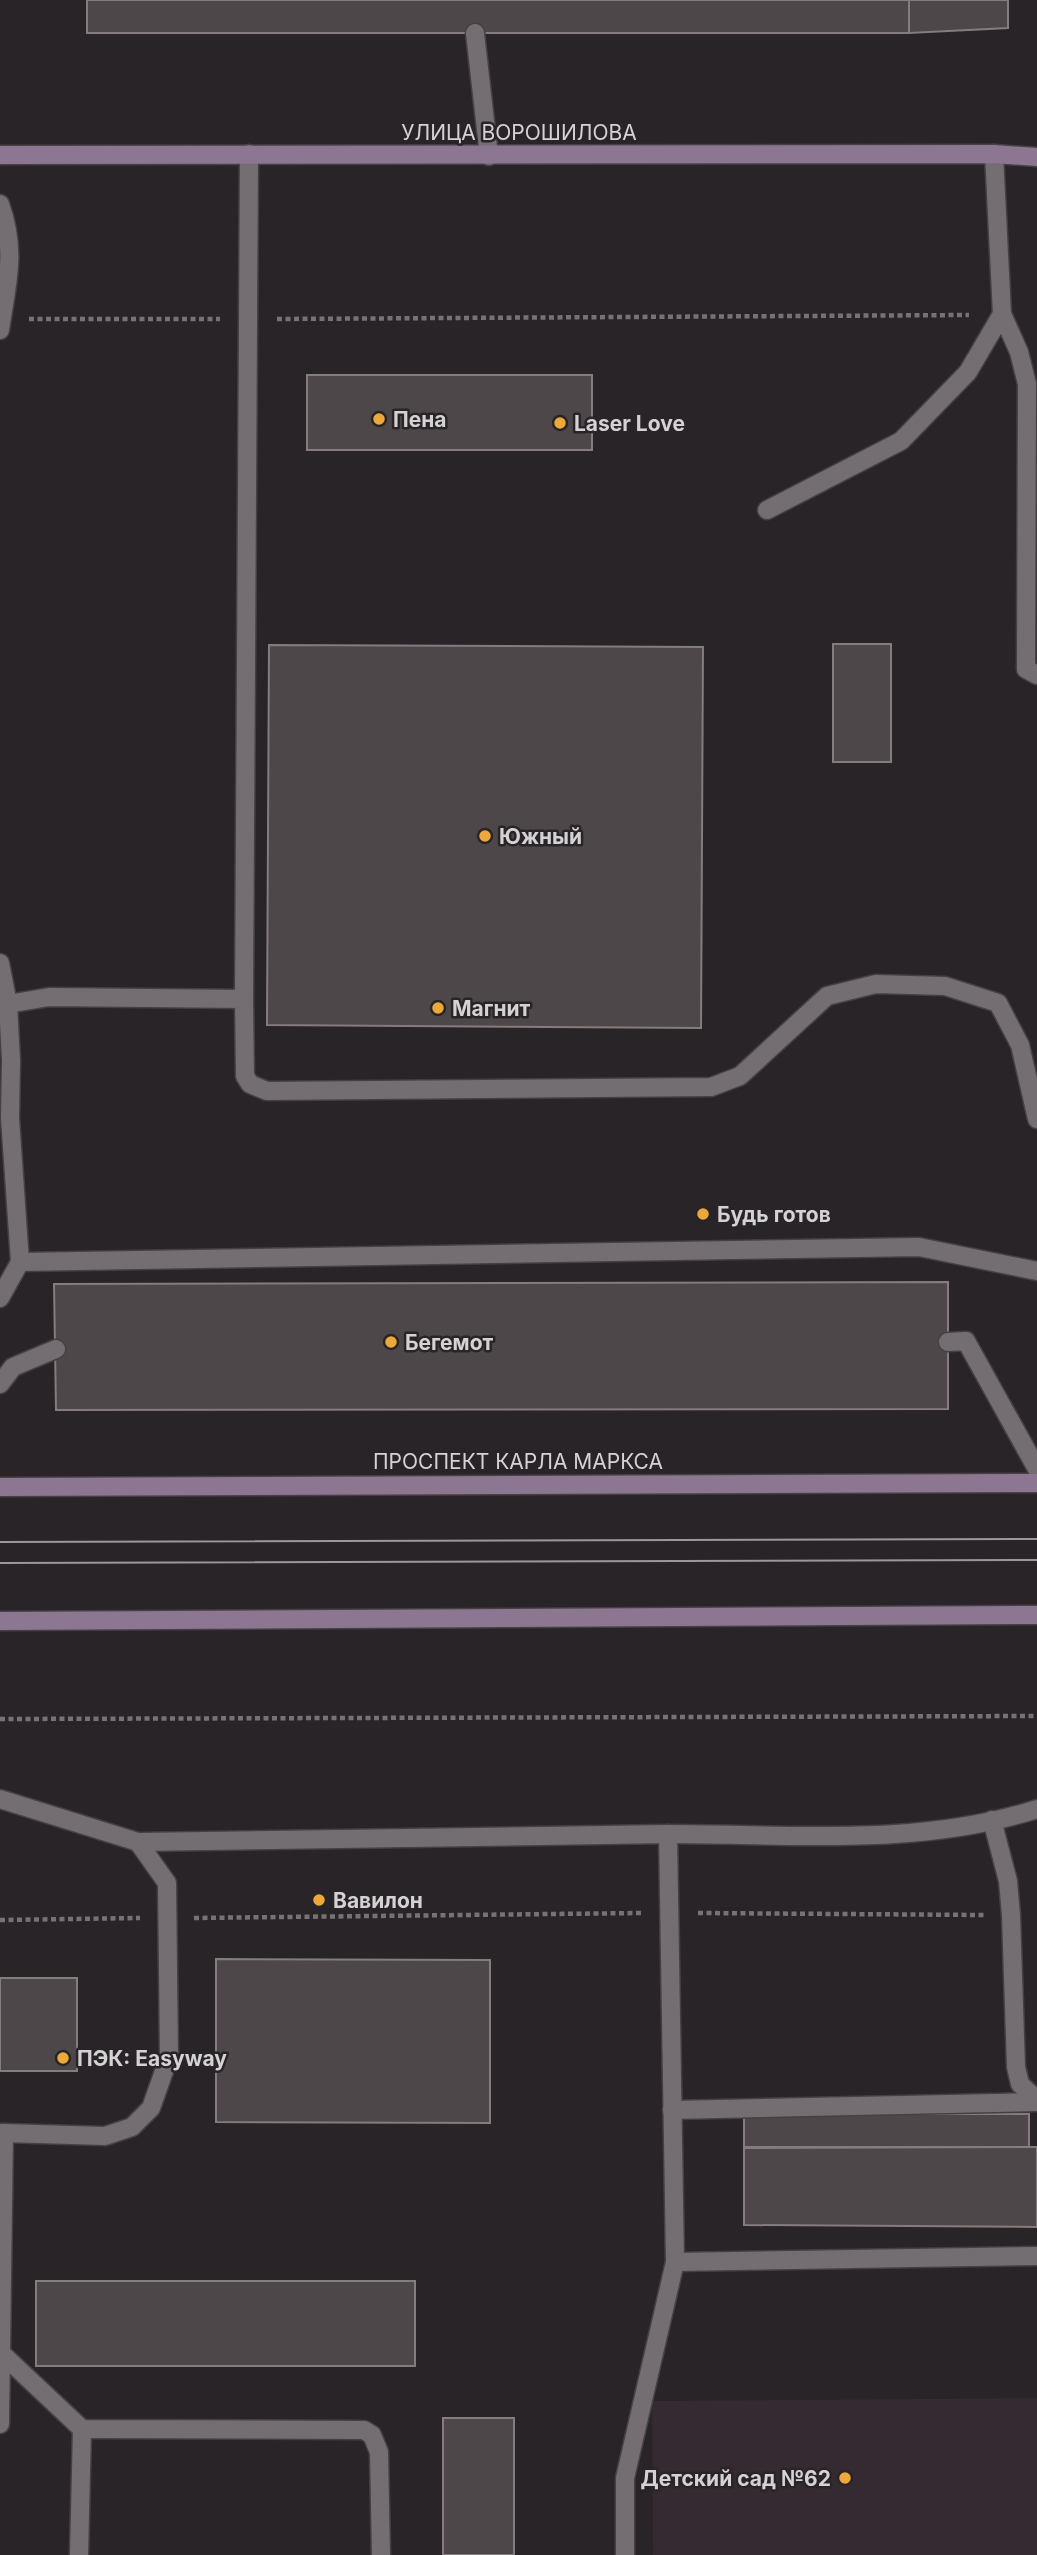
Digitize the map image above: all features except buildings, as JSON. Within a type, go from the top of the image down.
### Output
[{"type":"main road","name":"УЛИЦА ВОРОШИЛОВА","points":[[0,155],[994,154],[1037,157]]},
{"type":"main road","name":"ПРОСПЕКТ КАРЛА МАРКСА","points":[[0,1487],[1037,1483]]},
{"type":"main road","points":[[0,1621],[1037,1615]]},
{"type":"lane","points":[[475,33],[488,156]]},
{"type":"lane","points":[[249,154],[244,999],[245,1076],[250,1084],[267,1091],[711,1087],[740,1076],[827,996],[876,984],[945,986],[998,1003],[1020,1045],[1037,1119]]},
{"type":"lane","points":[[994,154],[1002,314],[1032,385],[1026,668],[1037,675]]},
{"type":"lane","points":[[0,204],[10,232],[10,266],[1,324]]},
{"type":"lane","points":[[767,510],[901,441],[968,372],[1002,314]]},
{"type":"lane","points":[[0,963],[8,1004],[12,1060],[9,1118],[20,1262],[0,1298]]},
{"type":"lane","points":[[8,1004],[49,997],[244,999]]},
{"type":"lane","points":[[20,1262],[919,1247],[1037,1271]]},
{"type":"lane","points":[[948,1342],[966,1341],[1037,1469]]},
{"type":"lane","points":[[0,1384],[13,1367],[56,1349]]},
{"type":"lane","points":[[0,1799],[138,1842],[668,1834],[883,1834],[943,1830],[1037,1809]]},
{"type":"lane","points":[[992,1820],[1008,1881],[1016,2067],[1020,2084],[1037,2101]]},
{"type":"lane","points":[[625,2555],[625,2478],[675,2262],[668,1834]]},
{"type":"lane","points":[[0,2424],[2,2133],[105,2136],[132,2127],[151,2108],[169,2057],[167,1883],[138,1842]]},
{"type":"lane","points":[[672,2110],[1037,2101]]},
{"type":"lane","points":[[675,2262],[1037,2256]]},
{"type":"lane","points":[[1,2352],[82,2429],[364,2430],[372,2435],[380,2452],[381,2555]]},
{"type":"lane","points":[[79,2555],[82,2429]]},
{"type":"path","points":[[1,324],[248,319],[1002,314]]},
{"type":"path","points":[[0,1719],[1037,1716]]},
{"type":"path","points":[[0,1920],[669,1912],[1011,1915]]},
{"type":"shaded area","name":"Детский сад №62","points":[[1037,2398],[1037,2555],[653,2555],[652,2401]]},
{"type":"tram line","points":[[0,1542],[1037,1539]]},
{"type":"tram line","points":[[0,1563],[1037,1560]]},
{"type":"place","name":"Пена","points":[[379,419]]},
{"type":"place","name":"Laser Love","points":[[560,423]]},
{"type":"place","name":"Южный","points":[[485,836]]},
{"type":"place","name":"Магнит","points":[[438,1008]]},
{"type":"place","name":"Будь готов","points":[[703,1214]]},
{"type":"place","name":"Бегемот","points":[[391,1342]]},
{"type":"place","name":"Вавилон","points":[[319,1900]]},
{"type":"place","name":"ПЭК: Easyway","points":[[63,2058]]},
{"type":"place","name":"Детский сад №62","points":[[845,2478]]}]
